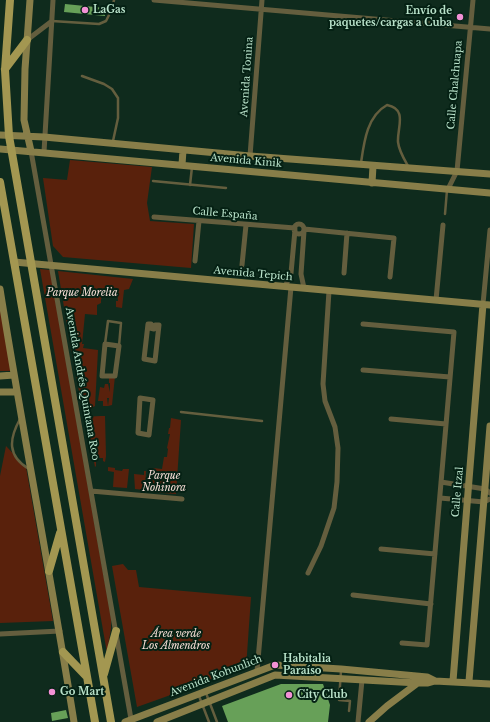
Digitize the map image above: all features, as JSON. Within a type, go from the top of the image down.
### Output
[{"type":"main road","points":[[10,0],[5,70],[9,136],[30,264],[111,722]]},
{"type":"main road","points":[[5,70],[27,40]]},
{"type":"main road","points":[[0,182],[95,722]]},
{"type":"main road","points":[[0,215],[4,207]]},
{"type":"main road","points":[[49,571],[61,530]]},
{"type":"main road","points":[[103,676],[116,631]]},
{"type":"main road","points":[[63,652],[86,676]]},
{"type":"street","name":"Avenida Andrés Quintana Roo","points":[[30,0],[25,69],[24,120],[29,137],[116,631],[130,721]]},
{"type":"street","points":[[44,152],[54,0]]},
{"type":"street","points":[[154,0],[490,29]]},
{"type":"street","name":"Avenida Tonina","points":[[250,156],[262,0]]},
{"type":"street","name":"Calle Chalchuapa","points":[[457,171],[473,0]]},
{"type":"street","points":[[27,40],[52,21]]},
{"type":"street","name":"Avenida Kinik","points":[[0,135],[44,137],[250,156],[490,174]]},
{"type":"street","name":"Avenida Kinik","points":[[0,149],[490,193]]},
{"type":"street","points":[[182,150],[182,166]]},
{"type":"street","points":[[372,183],[373,166]]},
{"type":"street","points":[[448,189],[457,171]]},
{"type":"street","name":"Calle España","points":[[154,217],[295,229],[296,225],[299,224],[303,226],[304,230],[394,238],[390,278]]},
{"type":"street","points":[[195,261],[199,221]]},
{"type":"street","points":[[242,265],[246,224]]},
{"type":"street","points":[[436,300],[443,225]]},
{"type":"street","points":[[257,670],[288,287],[291,273],[295,229]]},
{"type":"street","points":[[304,230],[301,274],[304,288]]},
{"type":"street","points":[[487,305],[490,230]]},
{"type":"street","points":[[344,273],[347,233]]},
{"type":"street","points":[[294,238],[304,239]]},
{"type":"street","name":"Avenida Tepich","points":[[14,262],[487,305]]},
{"type":"street","points":[[0,289],[21,417],[60,631],[74,722]]},
{"type":"street","points":[[308,573],[321,546],[334,508],[337,482],[338,448],[335,426],[325,401],[322,384],[329,290]]},
{"type":"street","name":"Calle Itzal","points":[[453,681],[469,486],[487,305]]},
{"type":"street","points":[[148,324],[150,324],[150,328],[154,329],[155,325],[160,326],[155,361],[144,360],[148,324]]},
{"type":"street","points":[[363,324],[454,332],[427,645],[402,643]]},
{"type":"street","points":[[105,344],[102,376],[115,376],[119,346]]},
{"type":"street","points":[[364,370],[450,378]]},
{"type":"street","points":[[0,376],[14,375]]},
{"type":"street","points":[[0,392],[17,392]]},
{"type":"street","points":[[140,398],[154,400],[148,435],[138,433],[140,398]]},
{"type":"street","points":[[391,419],[446,424]]},
{"type":"street","points":[[469,682],[487,500],[490,426]]},
{"type":"street","points":[[441,482],[469,486],[487,491]]},
{"type":"street","points":[[91,491],[182,499]]},
{"type":"street","points":[[440,498],[487,500]]},
{"type":"street","points":[[381,549],[435,554]]},
{"type":"street","points":[[353,596],[431,604]]},
{"type":"street","points":[[0,634],[60,631]]},
{"type":"street","name":"Avenida Kohunlich","points":[[130,721],[257,670],[275,665],[341,669],[419,680]]},
{"type":"street","name":"Avenida Kohunlich","points":[[157,722],[275,675],[362,680],[419,680],[427,677],[435,681],[490,684]]},
{"type":"street","points":[[358,722],[362,680]]},
{"type":"street","points":[[369,722],[419,680]]},
{"type":"lane","points":[[52,21],[99,24],[106,21],[112,9],[114,0]]},
{"type":"lane","points":[[82,76],[104,84],[112,89],[118,98],[118,118],[112,143]]},
{"type":"lane","points":[[360,165],[365,135],[380,109],[388,105],[395,107],[399,111],[400,120],[398,144],[410,168]]},
{"type":"lane","points":[[190,185],[192,166]]},
{"type":"lane","points":[[153,182],[226,188]]},
{"type":"lane","points":[[445,214],[448,189]]},
{"type":"lane","points":[[108,321],[121,322],[119,346],[105,344],[108,321]]},
{"type":"lane","points":[[180,412],[262,421]]},
{"type":"lane","points":[[21,417],[12,435],[11,444],[15,458],[22,465],[31,470]]},
{"type":"lane","points":[[341,669],[339,700],[350,701],[349,710]]},
{"type":"lane","points":[[202,692],[206,703],[217,722]]},
{"type":"lane","points":[[202,692],[206,703],[209,722]]},
{"type":"green space","points":[[70,160],[152,167],[147,203],[150,221],[194,224],[191,268],[63,257],[53,246],[43,178],[67,180]]},
{"type":"green space","points":[[40,269],[50,270],[111,617],[111,628],[107,653]]},
{"type":"green space","name":"Parque Morelia","points":[[58,271],[133,279],[129,289],[124,290],[122,308],[116,307],[116,301],[118,301],[117,288],[107,287],[107,291],[101,299],[101,303],[97,305],[97,315],[85,314],[82,344],[84,344],[83,348],[98,350],[95,406],[83,413],[68,331]]},
{"type":"green space","points":[[2,310],[12,371],[0,371],[0,311]]},
{"type":"green space","points":[[115,376],[112,405],[108,406],[103,406],[103,401],[98,401],[100,387],[104,388],[105,384],[108,384],[110,392],[109,377]]},
{"type":"green space","points":[[105,416],[105,462],[103,461],[103,458],[96,458],[95,467],[85,417]]},
{"type":"green space","name":"Parque Nohinora","points":[[171,418],[181,420],[176,494],[150,492],[153,468],[162,469],[164,457],[167,457],[170,434],[168,434]]},
{"type":"green space","points":[[6,446],[26,467],[53,621],[0,623],[0,476]]},
{"type":"green space","points":[[108,467],[122,471],[123,469],[129,469],[127,488],[113,487],[114,472],[108,471]]},
{"type":"green space","points":[[144,471],[146,471],[145,490],[135,489],[134,474],[144,475]]},
{"type":"green space","name":"Área verde Los Almendros","points":[[123,564],[128,570],[136,570],[139,587],[251,597],[246,668],[137,707],[112,566]]},
{"type":"building","name":"LaGas","points":[[65,4],[105,8],[105,16],[64,12]]},
{"type":"building","name":"City Club","points":[[281,684],[323,684],[330,705],[328,722],[228,722],[222,706]]},
{"type":"building","points":[[66,710],[68,718],[52,721],[51,713]]},
{"type":"place","name":"LaGas","points":[[85,10]]},
{"type":"place","name":"Envío de paquetes/cargas a Cuba","points":[[460,17]]},
{"type":"place","name":"Habitalia Paraíso","points":[[275,665]]},
{"type":"place","name":"Go Mart","points":[[52,692]]},
{"type":"place","name":"City Club","points":[[289,695]]}]
